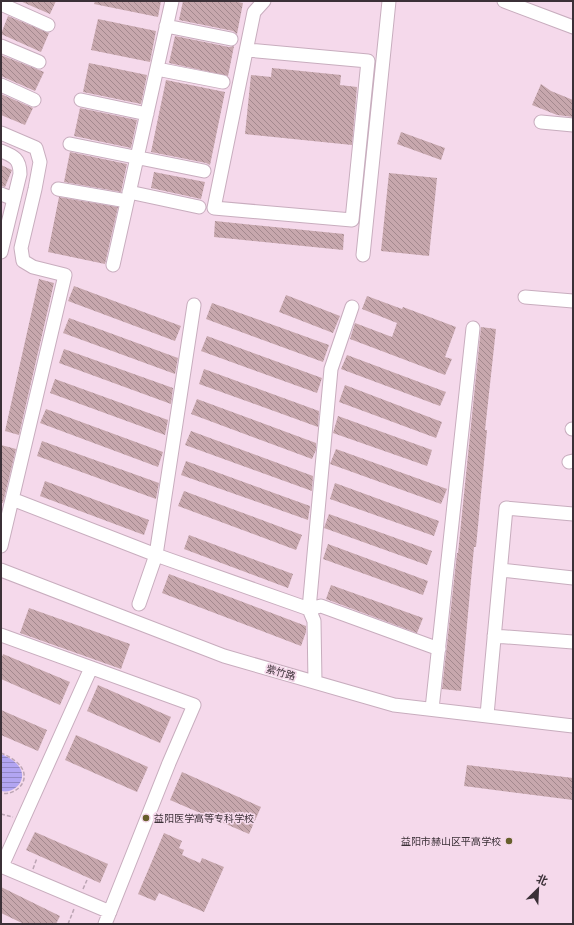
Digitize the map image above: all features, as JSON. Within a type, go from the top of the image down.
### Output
[{"type":"street","points":[[113,265],[172,1]]},
{"type":"street","points":[[247,50],[368,61],[352,220],[214,208],[254,12],[264,1]]},
{"type":"street","points":[[363,255],[389,1]]},
{"type":"street","points":[[504,1],[573,27]]},
{"type":"street","points":[[1,4],[48,25]]},
{"type":"street","points":[[166,26],[231,39]]},
{"type":"street","points":[[1,46],[39,62]]},
{"type":"street","points":[[156,69],[223,82]]},
{"type":"street","points":[[1,85],[34,100]]},
{"type":"street","points":[[81,100],[147,114]]},
{"type":"street","points":[[541,122],[573,125]]},
{"type":"street","points":[[1,133],[36,148],[40,162],[21,248],[23,261],[33,267],[65,275],[1,546]]},
{"type":"street","points":[[70,144],[204,170]]},
{"type":"street","points":[[1,151],[15,158],[20,166],[20,174],[1,252]]},
{"type":"street","points":[[58,189],[199,207]]},
{"type":"street","points":[[1,194],[14,199]]},
{"type":"street","points":[[525,297],[573,301]]},
{"type":"street","points":[[139,604],[156,555],[194,305]]},
{"type":"street","points":[[315,682],[314,621],[309,609],[331,370],[352,307]]},
{"type":"street","points":[[432,709],[474,328]]},
{"type":"street","points":[[12,499],[156,555],[309,609],[321,606],[439,649]]},
{"type":"street","points":[[487,715],[506,508],[573,514]]},
{"type":"street","name":"紫竹路","points":[[1,570],[224,656],[394,705],[573,726]]},
{"type":"street","points":[[500,570],[573,578]]},
{"type":"street","points":[[494,636],[573,642]]},
{"type":"street","points":[[2,639],[91,668],[194,705],[105,924]]},
{"type":"street","points":[[91,668],[2,866],[110,912]]},
{"type":"path","points":[[1,753],[14,760],[21,767],[24,774],[23,781],[19,788],[14,792],[6,794],[1,793]]},
{"type":"shaded area","points":[[1,754],[15,762],[20,767],[22,774],[20,783],[10,791],[1,791]]},
{"type":"building","points":[[20,1],[56,1],[50,14]]},
{"type":"building","points":[[95,1],[161,1],[158,17],[94,4]]},
{"type":"building","points":[[183,1],[233,1],[243,3],[237,34],[233,31],[179,20]]},
{"type":"building","points":[[8,16],[49,33],[41,52],[1,34]]},
{"type":"building","points":[[98,19],[156,31],[150,62],[91,50]]},
{"type":"building","points":[[175,36],[229,47],[234,46],[228,76],[169,63]]},
{"type":"building","points":[[1,55],[44,72],[35,91],[1,76]]},
{"type":"building","points":[[89,63],[147,75],[141,104],[83,92]]},
{"type":"building","points":[[272,68],[341,75],[340,85],[357,87],[352,145],[245,134],[251,75],[271,77]]},
{"type":"building","points":[[166,80],[225,92],[210,165],[151,152]]},
{"type":"building","points":[[541,84],[551,91],[573,100],[573,117],[557,115],[532,105]]},
{"type":"building","points":[[1,94],[33,108],[25,125],[1,115]]},
{"type":"building","points":[[80,108],[137,120],[131,148],[74,136]]},
{"type":"building","points":[[401,132],[445,148],[441,160],[397,144]]},
{"type":"building","points":[[70,152],[127,164],[121,192],[64,182]]},
{"type":"building","points":[[1,165],[12,170],[5,187],[1,186]]},
{"type":"building","points":[[154,172],[205,182],[201,199],[151,188]]},
{"type":"building","points":[[389,173],[437,178],[429,256],[381,251]]},
{"type":"building","points":[[59,197],[118,207],[105,264],[48,252]]},
{"type":"building","points":[[215,221],[344,234],[343,250],[214,237]]},
{"type":"building","points":[[39,279],[54,283],[19,435],[5,431]]},
{"type":"building","points":[[74,286],[181,326],[175,341],[68,301]]},
{"type":"building","points":[[286,295],[340,316],[333,333],[279,312]]},
{"type":"building","points":[[367,296],[402,309],[403,307],[456,327],[445,357],[452,359],[445,375],[350,339],[355,323],[392,337],[397,323],[362,309]]},
{"type":"building","points":[[212,303],[329,345],[323,362],[206,319]]},
{"type":"building","points":[[69,318],[178,358],[175,374],[63,333]]},
{"type":"building","points":[[481,327],[496,329],[485,430],[487,430],[476,547],[474,547],[461,691],[442,689],[458,553]]},
{"type":"building","points":[[207,336],[322,378],[317,393],[201,351]]},
{"type":"building","points":[[64,349],[173,388],[171,404],[59,363]]},
{"type":"building","points":[[347,355],[446,392],[440,406],[341,369]]},
{"type":"building","points":[[204,369],[319,411],[318,427],[199,384]]},
{"type":"building","points":[[55,379],[168,420],[165,435],[50,393]]},
{"type":"building","points":[[345,385],[442,422],[436,438],[339,402]]},
{"type":"building","points":[[197,399],[316,443],[316,450],[312,459],[191,414]]},
{"type":"building","points":[[46,409],[163,452],[158,467],[40,423]]},
{"type":"building","points":[[338,416],[432,450],[427,466],[333,433]]},
{"type":"building","points":[[191,431],[313,476],[312,491],[185,445]]},
{"type":"building","points":[[42,441],[159,483],[156,499],[37,456]]},
{"type":"building","points":[[1,445],[16,449],[3,503],[1,503]]},
{"type":"building","points":[[336,449],[447,489],[441,504],[330,464]]},
{"type":"building","points":[[186,461],[310,506],[308,520],[181,475]]},
{"type":"building","points":[[45,481],[149,520],[144,535],[40,496]]},
{"type":"building","points":[[335,483],[439,521],[434,536],[330,499]]},
{"type":"building","points":[[184,491],[302,535],[296,550],[178,506]]},
{"type":"building","points":[[329,514],[432,551],[427,565],[324,528]]},
{"type":"building","points":[[189,535],[293,574],[288,588],[184,549]]},
{"type":"building","points":[[328,544],[428,581],[423,595],[323,559]]},
{"type":"building","points":[[169,574],[306,626],[306,632],[301,646],[162,593]]},
{"type":"building","points":[[331,585],[423,618],[417,633],[326,599]]},
{"type":"building","points":[[29,608],[130,644],[121,669],[20,633]]},
{"type":"building","points":[[3,654],[70,682],[60,705],[1,679],[1,660]]},
{"type":"building","points":[[98,685],[171,717],[160,743],[87,711]]},
{"type":"building","points":[[1,710],[47,730],[38,751],[1,735]]},
{"type":"building","points":[[76,735],[148,767],[137,792],[65,760]]},
{"type":"building","points":[[467,765],[573,778],[573,800],[464,786]]},
{"type":"building","points":[[182,772],[261,807],[249,834],[170,800]]},
{"type":"building","points":[[35,832],[108,864],[100,883],[26,850]]},
{"type":"building","points":[[164,833],[182,841],[179,848],[184,850],[182,855],[200,863],[202,858],[224,867],[204,912],[159,893],[155,901],[138,894]]},
{"type":"building","points":[[1,887],[60,916],[56,924],[24,924],[1,913]]},
{"type":"place","name":"益阳医学高等专科学校","points":[[146,818]]},
{"type":"place","name":"益阳市赫山区平高学校","points":[[509,841]]}]
